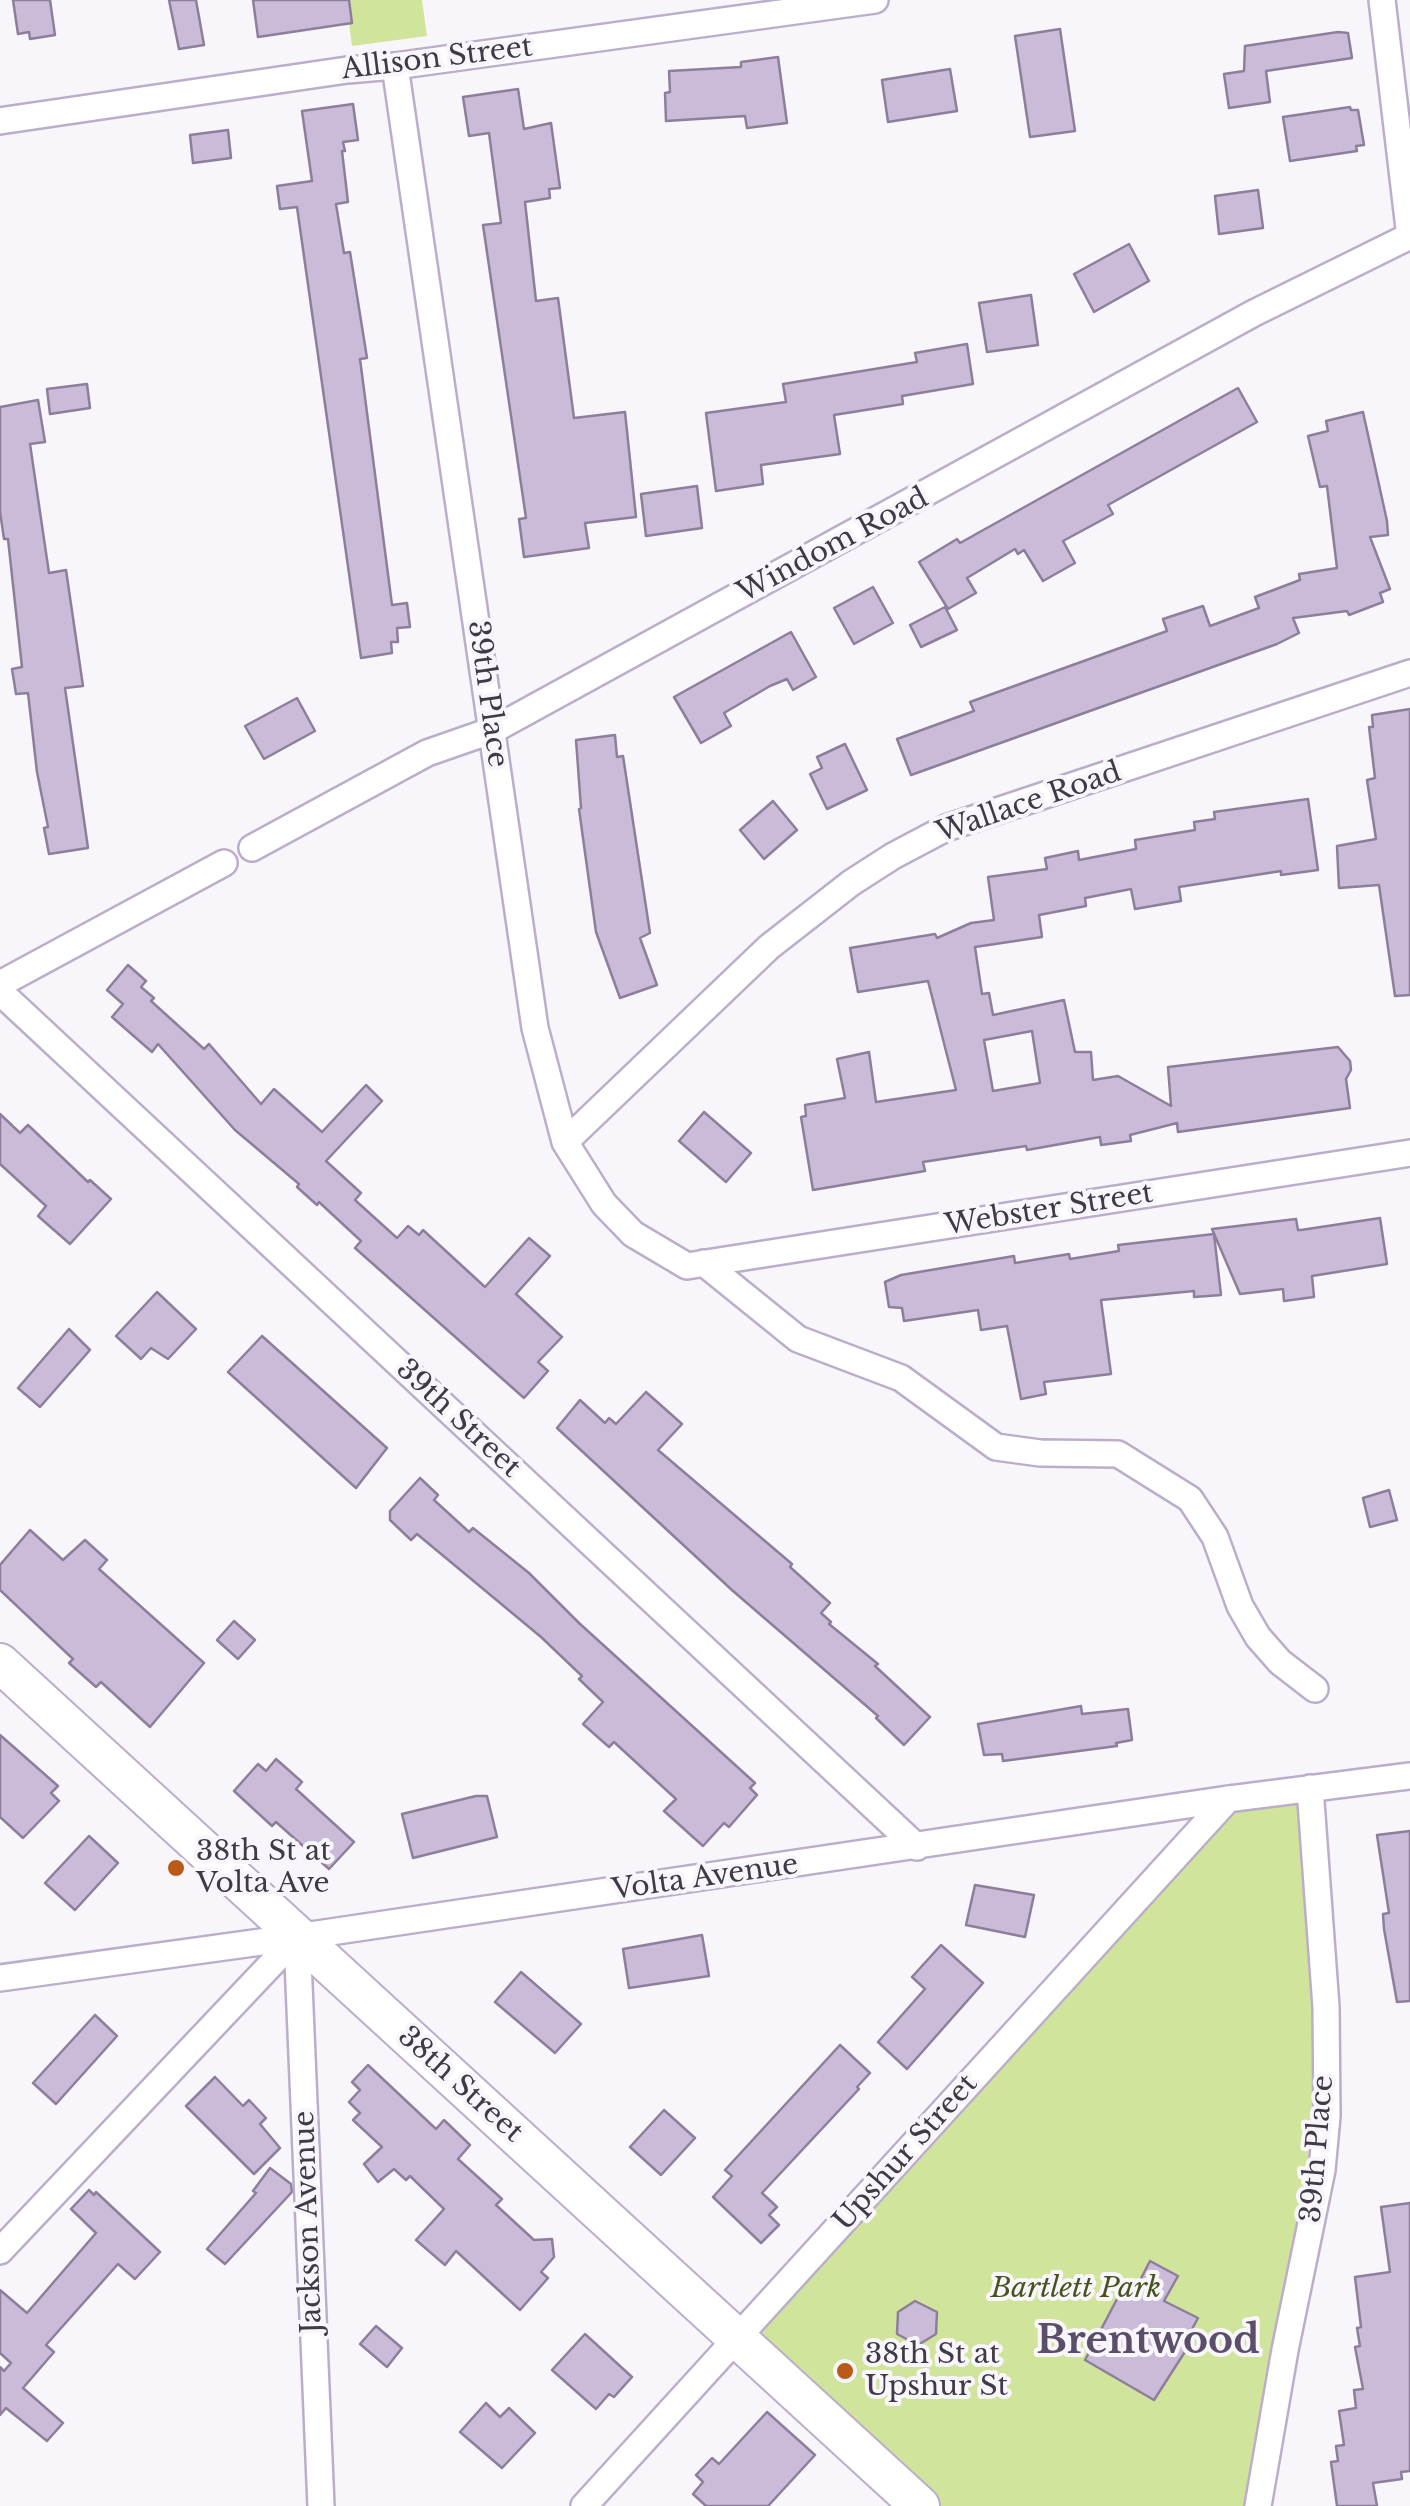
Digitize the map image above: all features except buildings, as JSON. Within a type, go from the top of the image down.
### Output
[{"type":"main road","name":"38th Street","points":[[0,1664],[920,2506]]},
{"type":"street","name":"Allison Street","points":[[0,121],[875,0]]},
{"type":"street","points":[[1382,0],[1410,237]]},
{"type":"street","name":"39th Place","points":[[395,66],[513,893],[535,1028],[565,1142],[604,1204],[633,1234],[696,1264],[798,1339],[902,1378],[996,1448],[1118,1454],[1190,1499],[1216,1537],[1240,1606],[1258,1637],[1280,1662],[1315,1689]]},
{"type":"street","name":"Windom Road","points":[[252,848],[428,753],[492,730],[1254,313],[1410,237]]},
{"type":"street","name":"Wallace Road","points":[[565,1142],[768,947],[850,883],[893,856],[946,828],[1213,742],[1410,673]]},
{"type":"street","points":[[0,988],[224,863]]},
{"type":"street","name":"39th Street","points":[[0,988],[917,1847]]},
{"type":"street","name":"Webster Street","points":[[696,1264],[1410,1153]]},
{"type":"street","name":"Volta Avenue","points":[[0,1978],[1228,1799],[1410,1776]]},
{"type":"street","name":"39th Place","points":[[1258,2506],[1322,2170],[1326,2116],[1326,2007],[1310,1788]]},
{"type":"street","name":"Upshur Street","points":[[584,2506],[1228,1799]]},
{"type":"street","points":[[0,2251],[297,1937]]},
{"type":"street","name":"Jackson Avenue","points":[[297,1937],[320,2506]]},
{"type":"green space","points":[[346,0],[422,0],[427,36],[352,46]]},
{"type":"green space","name":"Bartlett Park","points":[[1310,1788],[1327,2116],[1258,2506],[920,2506],[739,2337],[1228,1799]]},
{"type":"place","name":"38th St at Volta Ave","points":[[176,1868]]},
{"type":"place","name":"38th St at Upshur St","points":[[845,2371]]},
{"type":"district","name":"Brentwood","points":[[1148,2342]]}]
